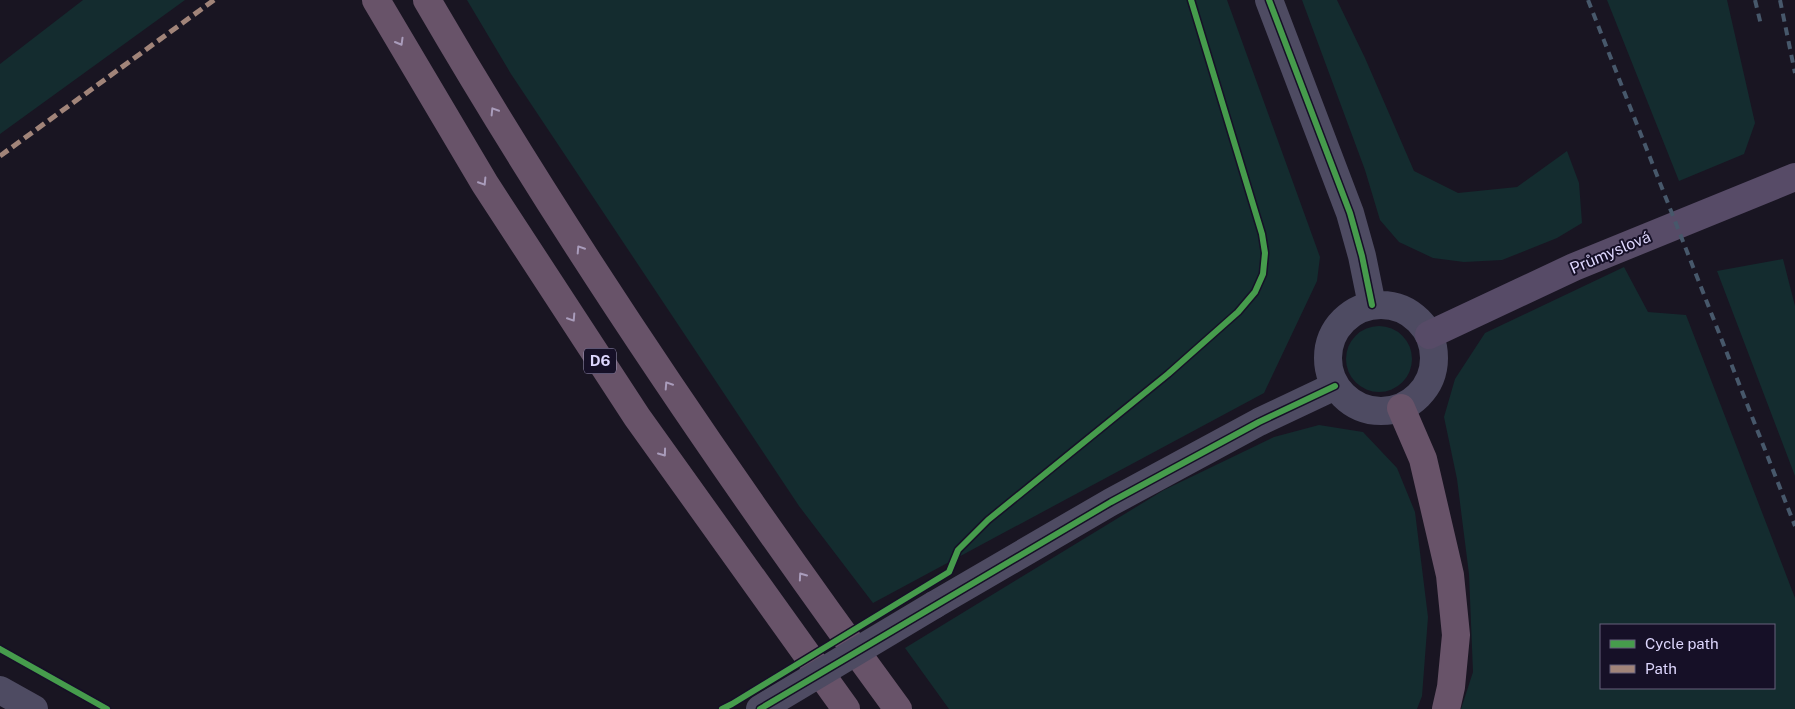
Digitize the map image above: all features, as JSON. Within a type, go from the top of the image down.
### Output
[{"type":"highway","name":"D6","points":[[376,0],[485,184],[632,409],[846,709]]},
{"type":"highway","name":"D6","points":[[427,0],[558,216],[669,386],[830,616],[898,709]]},
{"type":"highway","points":[[1401,408],[1423,460],[1450,575],[1456,635],[1451,687],[1446,709]]},
{"type":"highway","points":[[830,616],[915,709]]},
{"type":"main road","name":"Průmyslová","points":[[1429,335],[1574,267],[1795,178]]},
{"type":"street","points":[[1269,0],[1350,213],[1362,256],[1372,305]]},
{"type":"street","points":[[1372,305],[1386,305],[1399,308],[1421,324],[1429,335],[1434,359],[1432,372],[1421,393],[1412,402],[1401,408],[1372,411],[1357,406],[1345,398],[1335,386],[1329,373],[1327,358],[1330,343],[1336,330],[1345,318],[1358,310],[1372,305]]},
{"type":"street","points":[[760,709],[1112,502],[1259,422],[1335,386]]},
{"type":"street","points":[[0,690],[34,709]]},
{"type":"green space","points":[[83,0],[185,0],[0,134],[0,64]]},
{"type":"green space","points":[[467,0],[1227,0],[1320,257],[1317,281],[1264,393],[873,603],[799,506],[511,74]]},
{"type":"green space","points":[[1302,0],[1337,0],[1365,58],[1414,171],[1458,193],[1517,187],[1567,151],[1579,183],[1582,223],[1557,238],[1502,260],[1464,262],[1433,258],[1399,242],[1380,220],[1365,170]]},
{"type":"green space","points":[[1607,0],[1727,0],[1755,123],[1744,154],[1679,181]]},
{"type":"green space","points":[[1783,259],[1795,306],[1795,476],[1717,271]]},
{"type":"green space","points":[[1624,267],[1648,312],[1686,315],[1795,598],[1795,709],[1461,709],[1473,672],[1469,574],[1457,479],[1444,417],[1455,379],[1485,333]]},
{"type":"green space","points":[[1379,326],[1392,329],[1402,336],[1409,346],[1412,359],[1409,372],[1402,382],[1392,389],[1379,392],[1366,389],[1356,382],[1349,372],[1346,359],[1349,346],[1356,336],[1366,329]]},
{"type":"green space","points":[[1319,425],[1363,432],[1397,468],[1415,512],[1428,617],[1422,696],[1417,709],[949,709],[905,648],[1164,490],[1274,437]]},
{"type":"railway","points":[[1588,0],[1795,526]]},
{"type":"railway","points":[[1755,0],[1761,25]]},
{"type":"railway","points":[[1780,0],[1795,73]]},
{"type":"marked path","points":[[0,156],[214,0]]},
{"type":"cycle path","points":[[722,709],[949,572],[958,550],[988,520],[1168,374],[1238,312],[1255,292],[1263,274],[1265,253],[1262,234],[1191,0]]},
{"type":"cycle path","points":[[1269,0],[1350,213],[1362,256],[1372,305]]},
{"type":"cycle path","points":[[760,709],[1111,502],[1259,422],[1335,386]]},
{"type":"cycle path","points":[[0,649],[107,709]]}]
